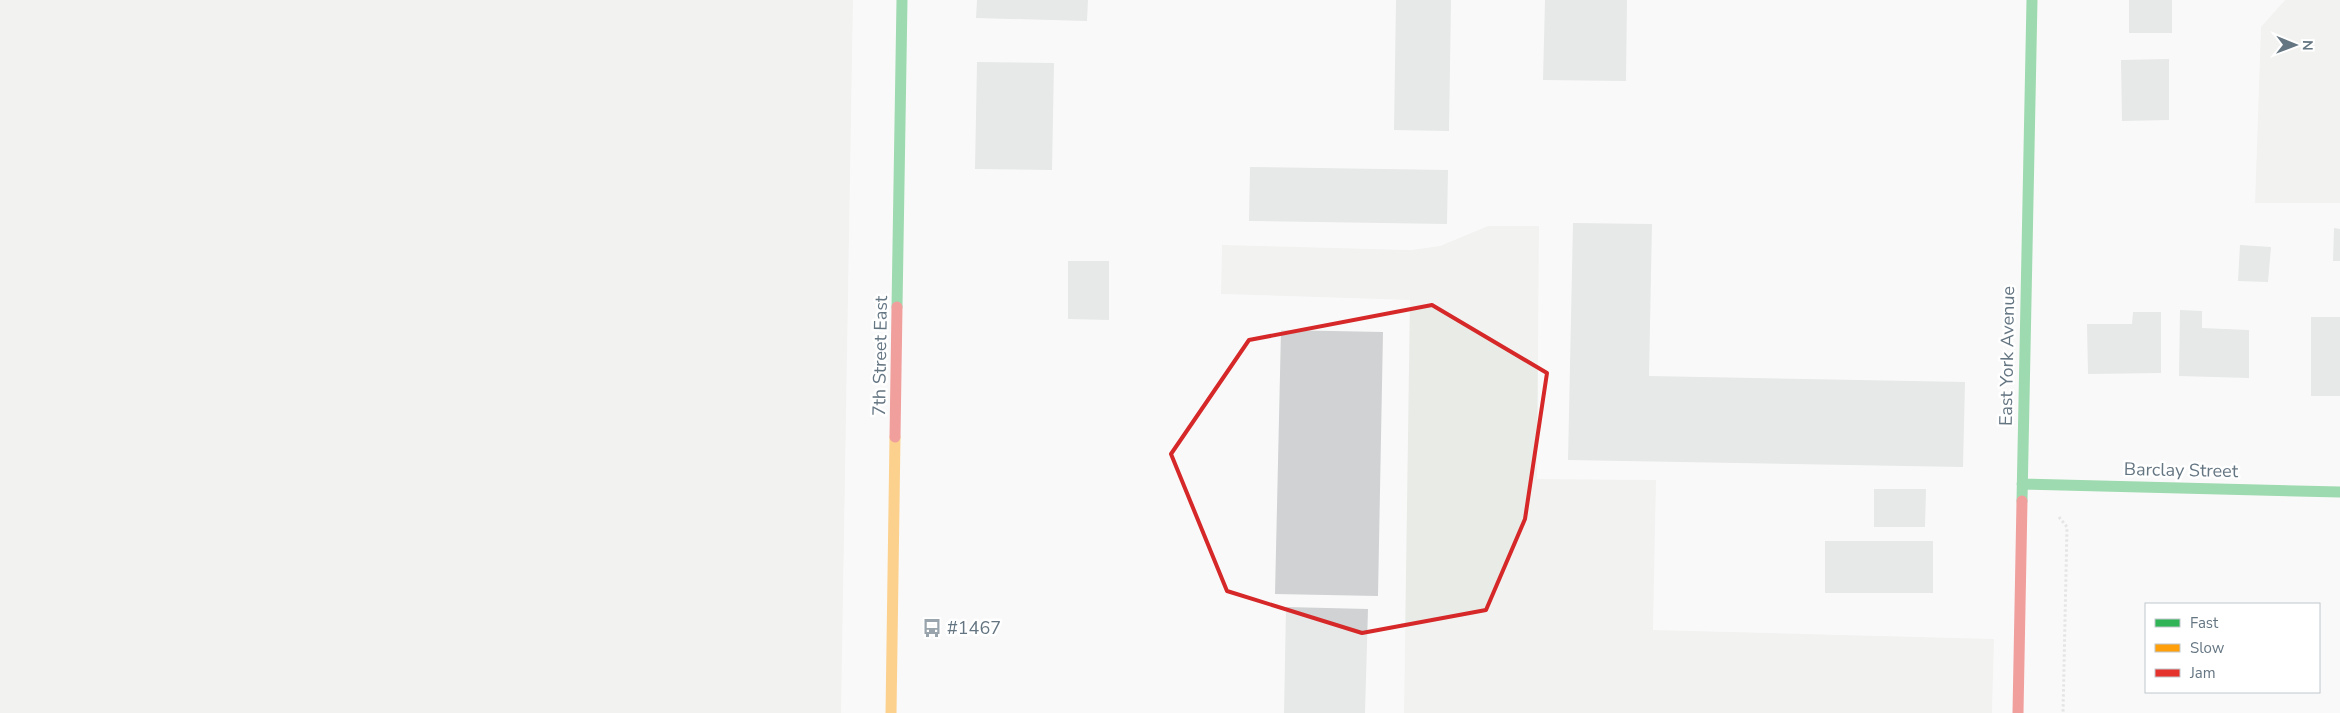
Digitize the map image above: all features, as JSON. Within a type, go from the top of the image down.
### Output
[{"type":"street","name":"7th Street East","points":[[891,713],[902,0]]},
{"type":"street","name":"East York Avenue","points":[[2018,713],[2032,0]]},
{"type":"street","name":"Barclay Street","points":[[2022,484],[2340,492]]},
{"type":"path","points":[[2058,517],[2067,527],[2063,713]]},
{"type":"highlighted area","points":[[1432,305],[1547,373],[1525,519],[1486,610],[1362,633],[1227,591],[1171,454],[1249,340]]},
{"type":"shaded area","points":[[0,0],[853,0],[841,713],[0,713]]},
{"type":"shaded area","points":[[2285,0],[2340,0],[2340,203],[2255,203],[2261,27]]},
{"type":"shaded area","points":[[1488,226],[1539,226],[1537,479],[1656,480],[1653,630],[1994,639],[1992,713],[1404,713],[1410,300],[1221,294],[1222,245],[1411,250],[1440,246]]},
{"type":"building","points":[[977,0],[1088,0],[1087,21],[976,18]]},
{"type":"building","points":[[1396,0],[1451,0],[1449,131],[1394,130]]},
{"type":"building","points":[[1545,0],[1627,0],[1626,81],[1543,80]]},
{"type":"building","points":[[2129,0],[2172,0],[2172,33],[2129,33]]},
{"type":"building","points":[[2169,59],[2169,120],[2122,121],[2121,60]]},
{"type":"building","points":[[977,62],[1054,63],[1052,170],[975,169]]},
{"type":"building","points":[[1250,167],[1448,170],[1447,224],[1249,221]]},
{"type":"building","points":[[1573,223],[1652,224],[1649,376],[1965,382],[1963,467],[1568,460]]},
{"type":"building","points":[[2334,228],[2340,229],[2340,261],[2333,261]]},
{"type":"building","points":[[2240,245],[2271,247],[2268,282],[2238,281]]},
{"type":"building","points":[[1068,261],[1109,261],[1109,320],[1068,319]]},
{"type":"building","points":[[2180,310],[2202,311],[2202,328],[2249,330],[2249,378],[2179,376]]},
{"type":"building","points":[[2133,312],[2161,312],[2161,373],[2088,374],[2087,324],[2132,324]]},
{"type":"building","points":[[2311,317],[2340,317],[2340,396],[2311,396]]},
{"type":"building","points":[[1281,330],[1383,332],[1378,596],[1275,594]]},
{"type":"building","points":[[1874,489],[1926,489],[1925,527],[1874,527]]},
{"type":"building","points":[[1825,541],[1933,541],[1933,593],[1825,593]]},
{"type":"building","points":[[1286,607],[1368,609],[1365,713],[1284,713]]},
{"type":"traffic: fast","points":[[897,307],[902,0]]},
{"type":"traffic: fast","points":[[2022,501],[2032,0]]},
{"type":"traffic: fast","points":[[2022,484],[2340,492]]},
{"type":"traffic: slow","points":[[891,713],[895,437]]},
{"type":"traffic: jam","points":[[895,437],[897,307]]},
{"type":"traffic: jam","points":[[2018,713],[2022,501]]},
{"type":"place","name":"#1467","points":[[932,628]]}]
